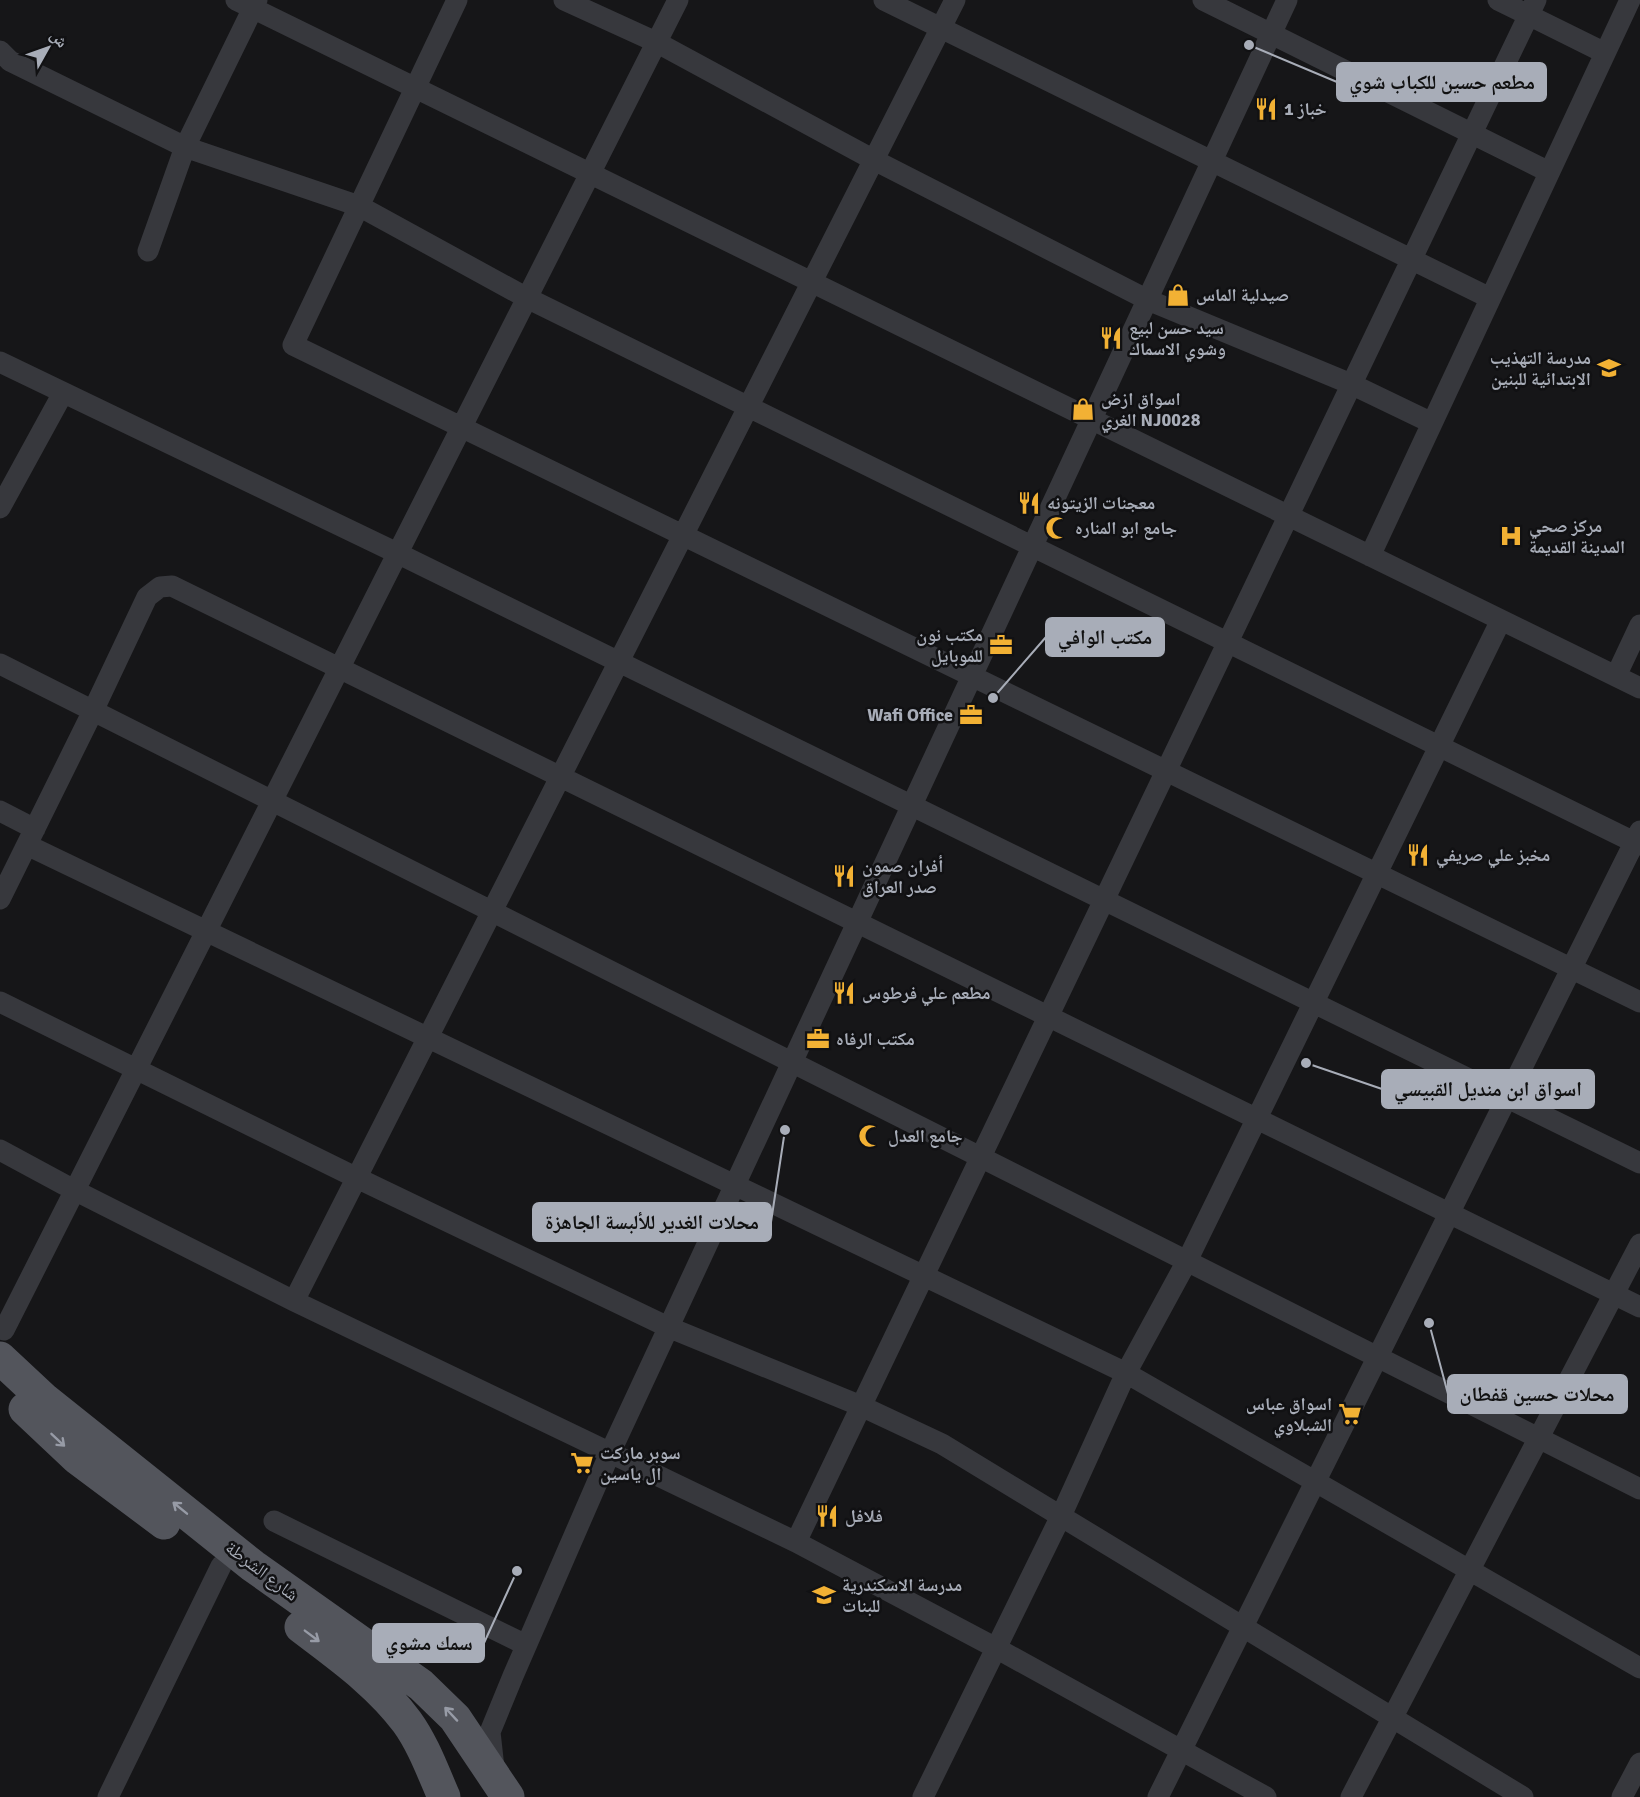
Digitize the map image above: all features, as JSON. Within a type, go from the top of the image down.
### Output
[{"type":"main road","name":"شارع الشرطة","points":[[2,1344],[45,1400],[253,1566],[421,1684],[455,1718],[502,1789]]},
{"type":"main road","name":"شارع الشرطة","points":[[0,1386],[77,1458],[363,1674],[408,1724],[444,1797]]},
{"type":"main road","points":[[454,1797],[460,1786],[477,1777],[502,1789]]},
{"type":"street","points":[[457,0],[293,345],[1640,1002]]},
{"type":"street","points":[[564,0],[656,42],[873,160],[1148,300],[1352,384],[1432,423]]},
{"type":"street","points":[[2,1344],[74,1190],[678,0]]},
{"type":"street","points":[[884,0],[1491,298]]},
{"type":"street","points":[[294,1301],[955,0]]},
{"type":"street","points":[[1203,0],[1549,172]]},
{"type":"street","points":[[502,1789],[490,1732],[526,1645],[610,1454],[1287,0]]},
{"type":"street","points":[[1498,0],[1532,8],[1605,53]]},
{"type":"street","points":[[1370,556],[1630,0]]},
{"type":"street","points":[[148,251],[185,147],[249,3],[415,88],[1640,688]]},
{"type":"street","points":[[796,1542],[1532,8]]},
{"type":"street","points":[[0,51],[10,61],[185,147],[359,206],[526,298],[1439,746],[1638,840],[1571,968],[1158,1797]]},
{"type":"street","points":[[0,362],[397,553],[1640,1163]]},
{"type":"street","points":[[0,508],[63,393]]},
{"type":"street","points":[[0,899],[147,597],[160,587],[172,586],[1640,1307]]},
{"type":"street","points":[[923,1797],[1061,1516],[1126,1373],[1186,1261],[1501,620]]},
{"type":"street","points":[[1616,676],[1640,625]]},
{"type":"street","points":[[0,664],[1640,1489]]},
{"type":"street","points":[[0,811],[31,837],[205,931],[1126,1373],[1640,1668]]},
{"type":"street","points":[[0,1002],[357,1178],[669,1327],[861,1406],[942,1444],[1523,1797]]},
{"type":"street","points":[[0,1150],[294,1301],[796,1542],[996,1647],[1266,1797]]},
{"type":"street","points":[[1351,1797],[1640,1244]]},
{"type":"street","points":[[274,1521],[526,1645]]},
{"type":"street","points":[[108,1797],[221,1566]]},
{"type":"street","points":[[1622,1797],[1640,1763]]},
{"type":"place","name":"مطعم حسين للكباب شوي","points":[[1249,45]]},
{"type":"place","name":"خباز 1","points":[[1266,109]]},
{"type":"place","name":"صيدلية الماس","points":[[1178,295]]},
{"type":"place","name":"سيد حسن لبيع وشوي الاسماك","points":[[1111,338]]},
{"type":"place","name":"مدرسة التهذيب الابتدائية للبنين","points":[[1609,368]]},
{"type":"place","name":"اسواق ازض الغري NJ0028","points":[[1083,409]]},
{"type":"place","name":"معجنات الزيتونه","points":[[1029,503]]},
{"type":"place","name":"جامع ابو المناره","points":[[1057,528]]},
{"type":"place","name":"مركز صحي المدينة القديمة","points":[[1511,536]]},
{"type":"place","name":"مكتب نون للموبايل","points":[[1001,645]]},
{"type":"place","name":"مكتب الوافي","points":[[993,698]]},
{"type":"place","name":"Wafi Office","points":[[971,715]]},
{"type":"place","name":"مخبز علي صريفي","points":[[1418,855]]},
{"type":"place","name":"أفران صمون صدر العراق","points":[[844,876]]},
{"type":"place","name":"مطعم علي فرطوس","points":[[844,993]]},
{"type":"place","name":"مكتب الرفاه","points":[[818,1039]]},
{"type":"place","name":"اسواق ابن منديل القبيسي","points":[[1306,1063]]},
{"type":"place","name":"محلات الغدير للألبسة الجاهزة","points":[[785,1130]]},
{"type":"place","name":"جامع العدل","points":[[870,1136]]},
{"type":"place","name":"محلات حسين قفطان","points":[[1429,1323]]},
{"type":"place","name":"اسواق عباس الشبلاوي","points":[[1350,1414]]},
{"type":"place","name":"سوبر ماركت ال ياسين","points":[[582,1463]]},
{"type":"place","name":"فلافل","points":[[827,1516]]},
{"type":"place","name":"سمك مشوي","points":[[517,1571]]},
{"type":"place","name":"مدرسة الاسكندرية للبنات","points":[[824,1595]]}]
